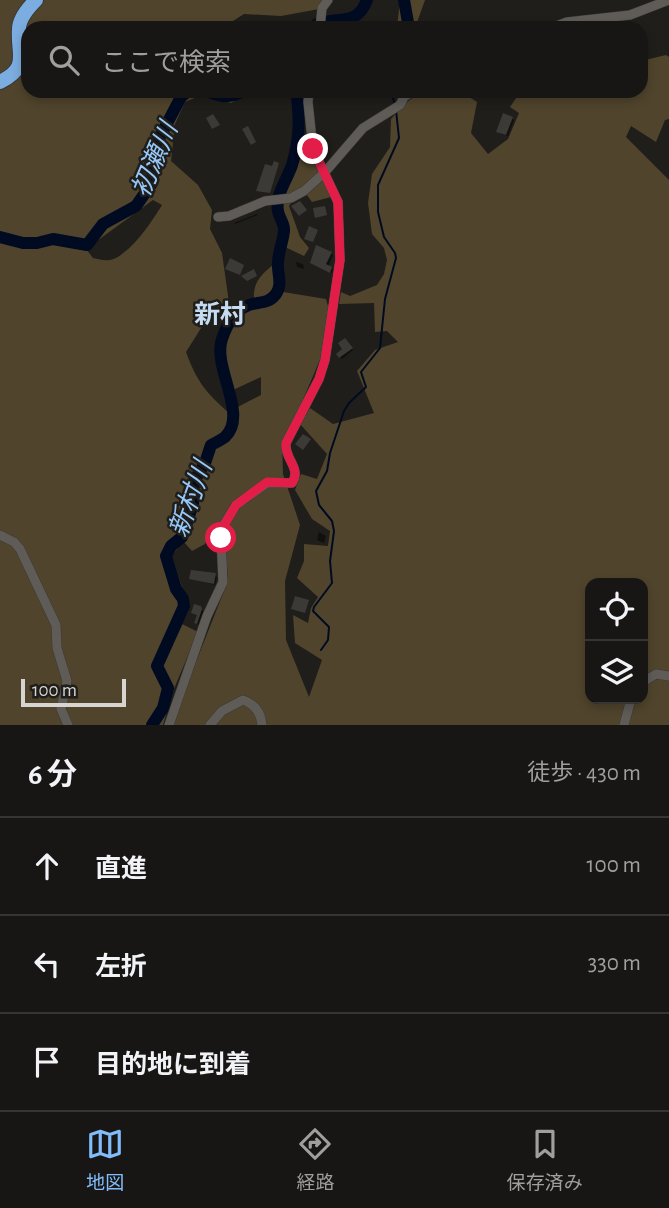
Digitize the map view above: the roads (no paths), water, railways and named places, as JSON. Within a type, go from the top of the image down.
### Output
[{"type":"highway","points":[[21,21],[29,6],[36,0]]},
{"type":"highway","points":[[21,21],[21,44]]},
{"type":"highway","points":[[0,82],[12,76],[21,58]]},
{"type":"street","points":[[320,21],[322,8],[328,0]]},
{"type":"street","points":[[576,21],[630,15],[669,0]]},
{"type":"street","points":[[169,725],[190,660],[223,582],[223,527],[236,505],[267,482],[292,483],[296,478],[296,470],[285,451],[286,443],[319,379],[325,360],[340,260],[338,202],[313,149],[308,98]]},
{"type":"street","points":[[218,216],[229,216],[271,201],[291,198],[304,191],[363,128],[400,105],[404,98]]},
{"type":"street","points":[[0,535],[14,542],[24,556],[56,625],[59,657],[67,681],[61,709],[68,725]]},
{"type":"street","points":[[648,679],[656,674],[669,676]]},
{"type":"street","points":[[211,725],[222,711],[243,700],[250,702],[257,709],[262,725]]},
{"type":"street","points":[[624,725],[630,704]]},
{"type":"waterway","name":"初瀬川","points":[[332,21],[358,14],[367,0]]},
{"type":"waterway","name":"新村川","points":[[404,0],[408,21]]},
{"type":"waterway","name":"初瀬川","points":[[0,237],[23,243],[53,239],[87,245],[103,224],[136,206],[152,183],[155,146],[180,98]]},
{"type":"waterway","name":"新村川","points":[[152,725],[163,708],[168,688],[157,666],[184,606],[166,556],[171,546],[182,537],[193,504],[194,481],[205,463],[211,445],[225,437],[231,428],[232,404],[222,363],[222,339],[229,322],[237,313],[246,306],[271,299],[279,286],[278,259],[284,228],[278,205],[297,146],[299,119],[297,98]]},
{"type":"waterway","points":[[393,98],[395,105]]},
{"type":"waterway","points":[[321,650],[328,640],[329,627],[313,611],[332,583],[330,561],[334,531],[332,521],[319,505],[316,491],[327,471],[344,411],[366,387],[361,372],[380,348],[385,299],[396,258],[384,237],[378,212],[378,185],[399,138],[396,110]]},
{"type":"district","name":"新村","points":[[220,315]]}]
